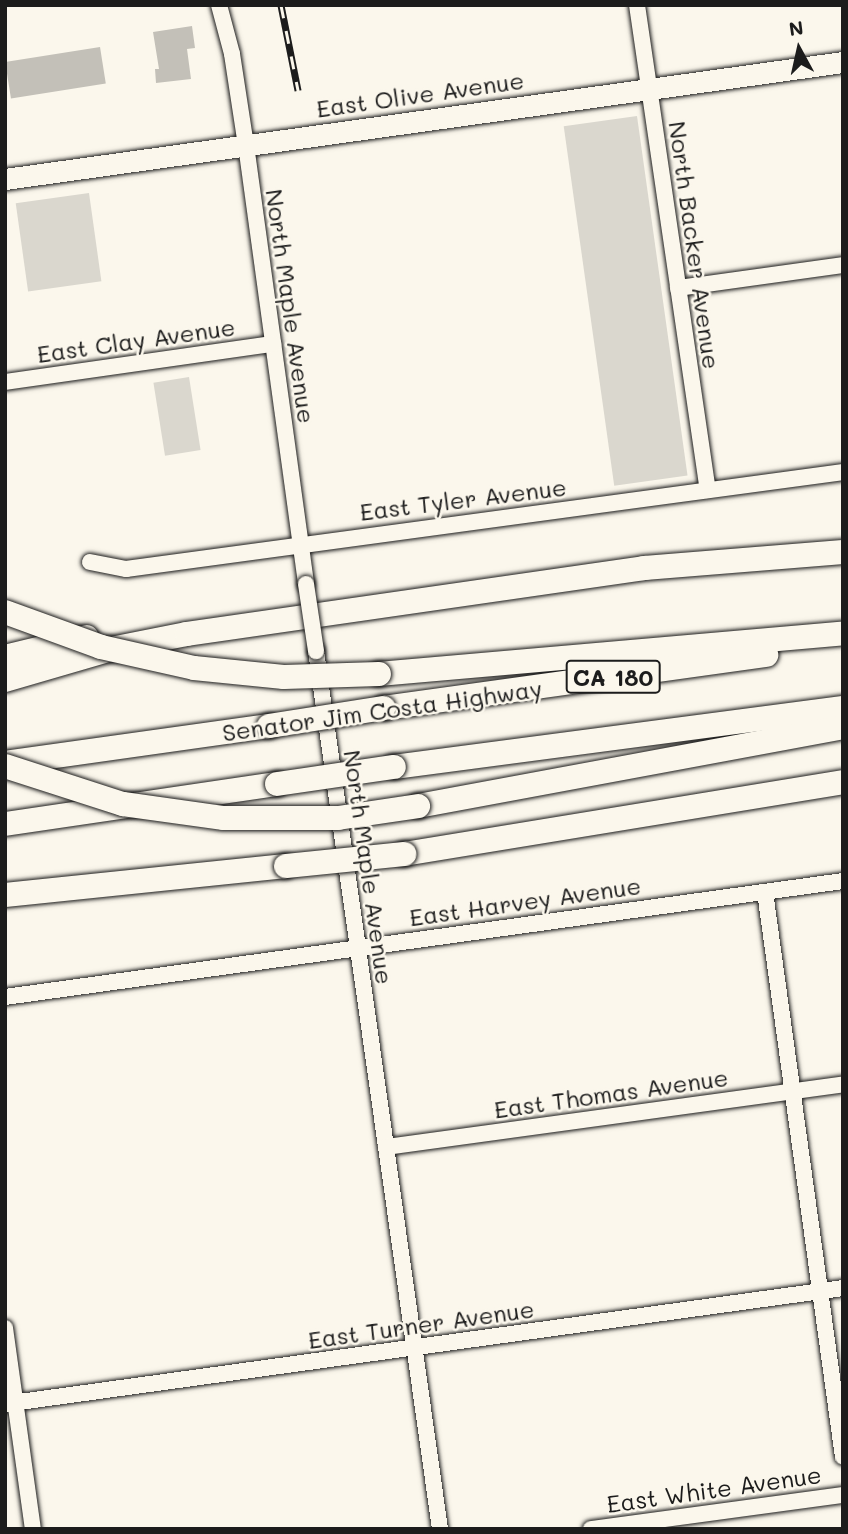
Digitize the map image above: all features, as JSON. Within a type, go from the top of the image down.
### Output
[{"type":"highway","points":[[5,680],[146,642],[359,608],[644,568],[843,552]]},
{"type":"highway","points":[[5,657],[81,638],[143,628],[359,608]]},
{"type":"highway","points":[[5,612],[101,647],[194,668],[284,677],[379,674],[843,633]]},
{"type":"highway","name":"Senator Jim Costa Highway","points":[[5,764],[843,644]]},
{"type":"highway","name":"CA 180","points":[[5,824],[394,767],[843,708]]},
{"type":"highway","points":[[5,764],[123,804],[223,818],[338,818],[418,806],[843,727]]},
{"type":"highway","points":[[5,895],[404,854],[843,782]]},
{"type":"highway","points":[[5,881],[286,866]]},
{"type":"main road","name":"East Olive Avenue","points":[[5,178],[843,62]]},
{"type":"street","name":"North Maple Avenue","points":[[219,5],[232,54],[246,145],[440,1529]]},
{"type":"street","name":"North Backer Avenue","points":[[637,5],[708,491]]},
{"type":"street","points":[[678,288],[843,265]]},
{"type":"street","name":"East Clay Avenue","points":[[5,382],[273,344]]},
{"type":"street","name":"East Tyler Avenue","points":[[90,562],[126,569],[843,471]]},
{"type":"street","name":"East Harvey Avenue","points":[[5,998],[358,946],[843,881]]},
{"type":"street","points":[[765,892],[843,1457]]},
{"type":"street","name":"East Thomas Avenue","points":[[386,1147],[843,1084]]},
{"type":"street","name":"East Turner Avenue","points":[[10,1404],[843,1288]]},
{"type":"street","points":[[5,1328],[10,1404],[33,1529]]},
{"type":"street","name":"East White Avenue","points":[[591,1529],[843,1495]]},
{"type":"shaded area","points":[[637,116],[688,475],[614,486],[564,126]]},
{"type":"shaded area","points":[[89,193],[101,281],[28,291],[16,203]]},
{"type":"shaded area","points":[[189,377],[201,450],[165,456],[153,383]]},
{"type":"building","points":[[192,26],[195,48],[187,49],[191,79],[156,83],[155,69],[159,69],[153,32]]},
{"type":"building","points":[[100,47],[106,84],[11,99],[5,62]]},
{"type":"railway","points":[[281,5],[298,90]]}]
